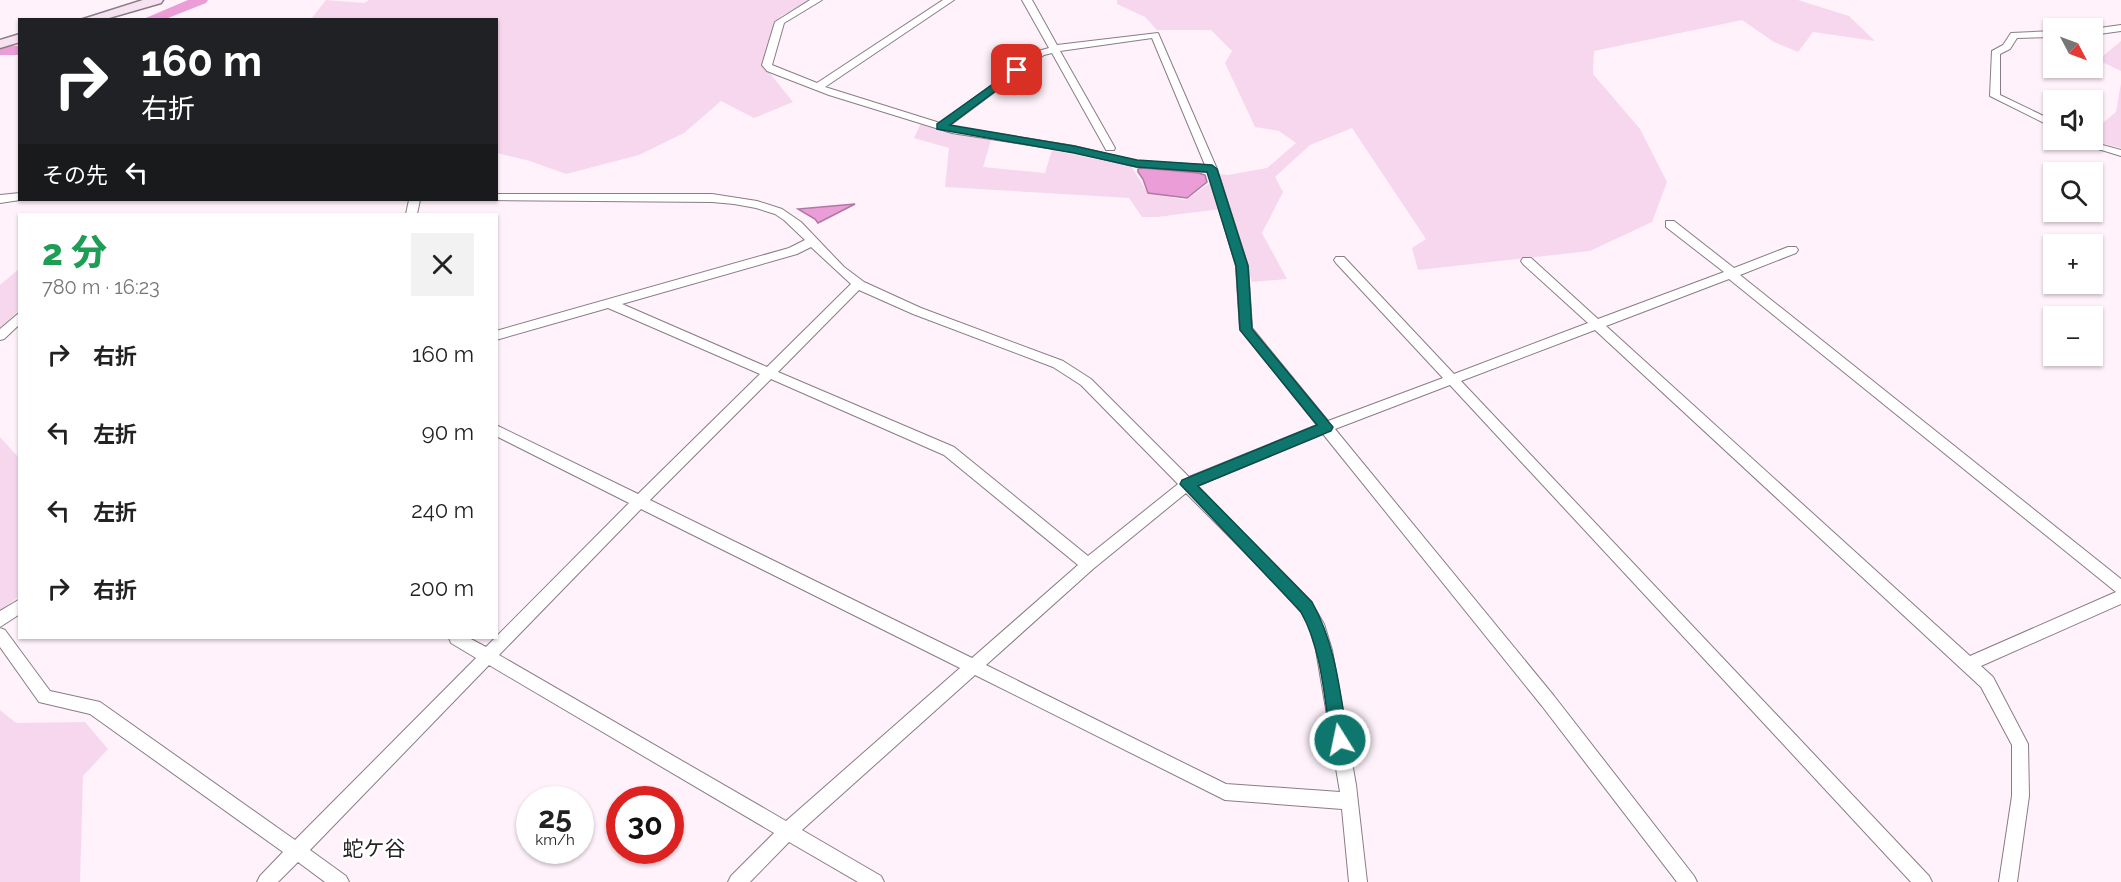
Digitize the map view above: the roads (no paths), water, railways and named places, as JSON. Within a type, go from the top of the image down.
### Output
[{"type":"main road","points":[[93,18],[157,0]]},
{"type":"main road","points":[[0,44],[18,39]]},
{"type":"street","points":[[818,0],[780,22],[767,65],[770,69],[818,87],[941,126],[1074,149],[1137,164],[1212,169]]},
{"type":"street","points":[[818,87],[949,0]]},
{"type":"street","points":[[1027,0],[1110,148]]},
{"type":"street","points":[[2103,30],[2121,28]]},
{"type":"street","points":[[2043,34],[2014,35],[2007,47],[1995,53],[1995,96],[2043,120]]},
{"type":"street","points":[[941,126],[1041,53],[1155,35],[1212,169],[1242,266],[1246,330],[1548,701],[1688,882]]},
{"type":"street","points":[[2103,148],[2121,153]]},
{"type":"street","points":[[0,199],[18,196]]},
{"type":"street","points":[[498,198],[712,198],[747,201],[776,210],[796,223],[840,271],[858,284],[1058,364],[1088,383],[1300,600],[1316,624],[1328,668],[1350,801],[1358,882]]},
{"type":"street","points":[[1670,224],[1728,268],[1731,274],[2121,588]]},
{"type":"street","points":[[498,335],[793,251],[812,242]]},
{"type":"street","points":[[737,882],[788,831],[1088,565],[1187,484],[1326,427],[1792,250]]},
{"type":"street","points":[[1340,260],[1923,882]]},
{"type":"street","points":[[1527,261],[1987,682],[2020,744],[2019,804],[2008,882]]},
{"type":"street","points":[[266,882],[640,501],[858,284]]},
{"type":"street","points":[[610,304],[949,451],[1088,565]]},
{"type":"street","points":[[0,336],[18,318]]},
{"type":"street","points":[[498,431],[1225,792],[1350,801]]},
{"type":"street","points":[[1969,664],[2121,597]]},
{"type":"street","points":[[0,620],[18,606]]},
{"type":"street","points":[[0,635],[45,697],[94,707],[340,882]]},
{"type":"street","points":[[458,639],[875,882]]},
{"type":"waterway","points":[[153,18],[201,0]]},
{"type":"waterway","points":[[0,50],[18,51]]},
{"type":"district","name":"蛇ケ谷","points":[[374,849]]}]
